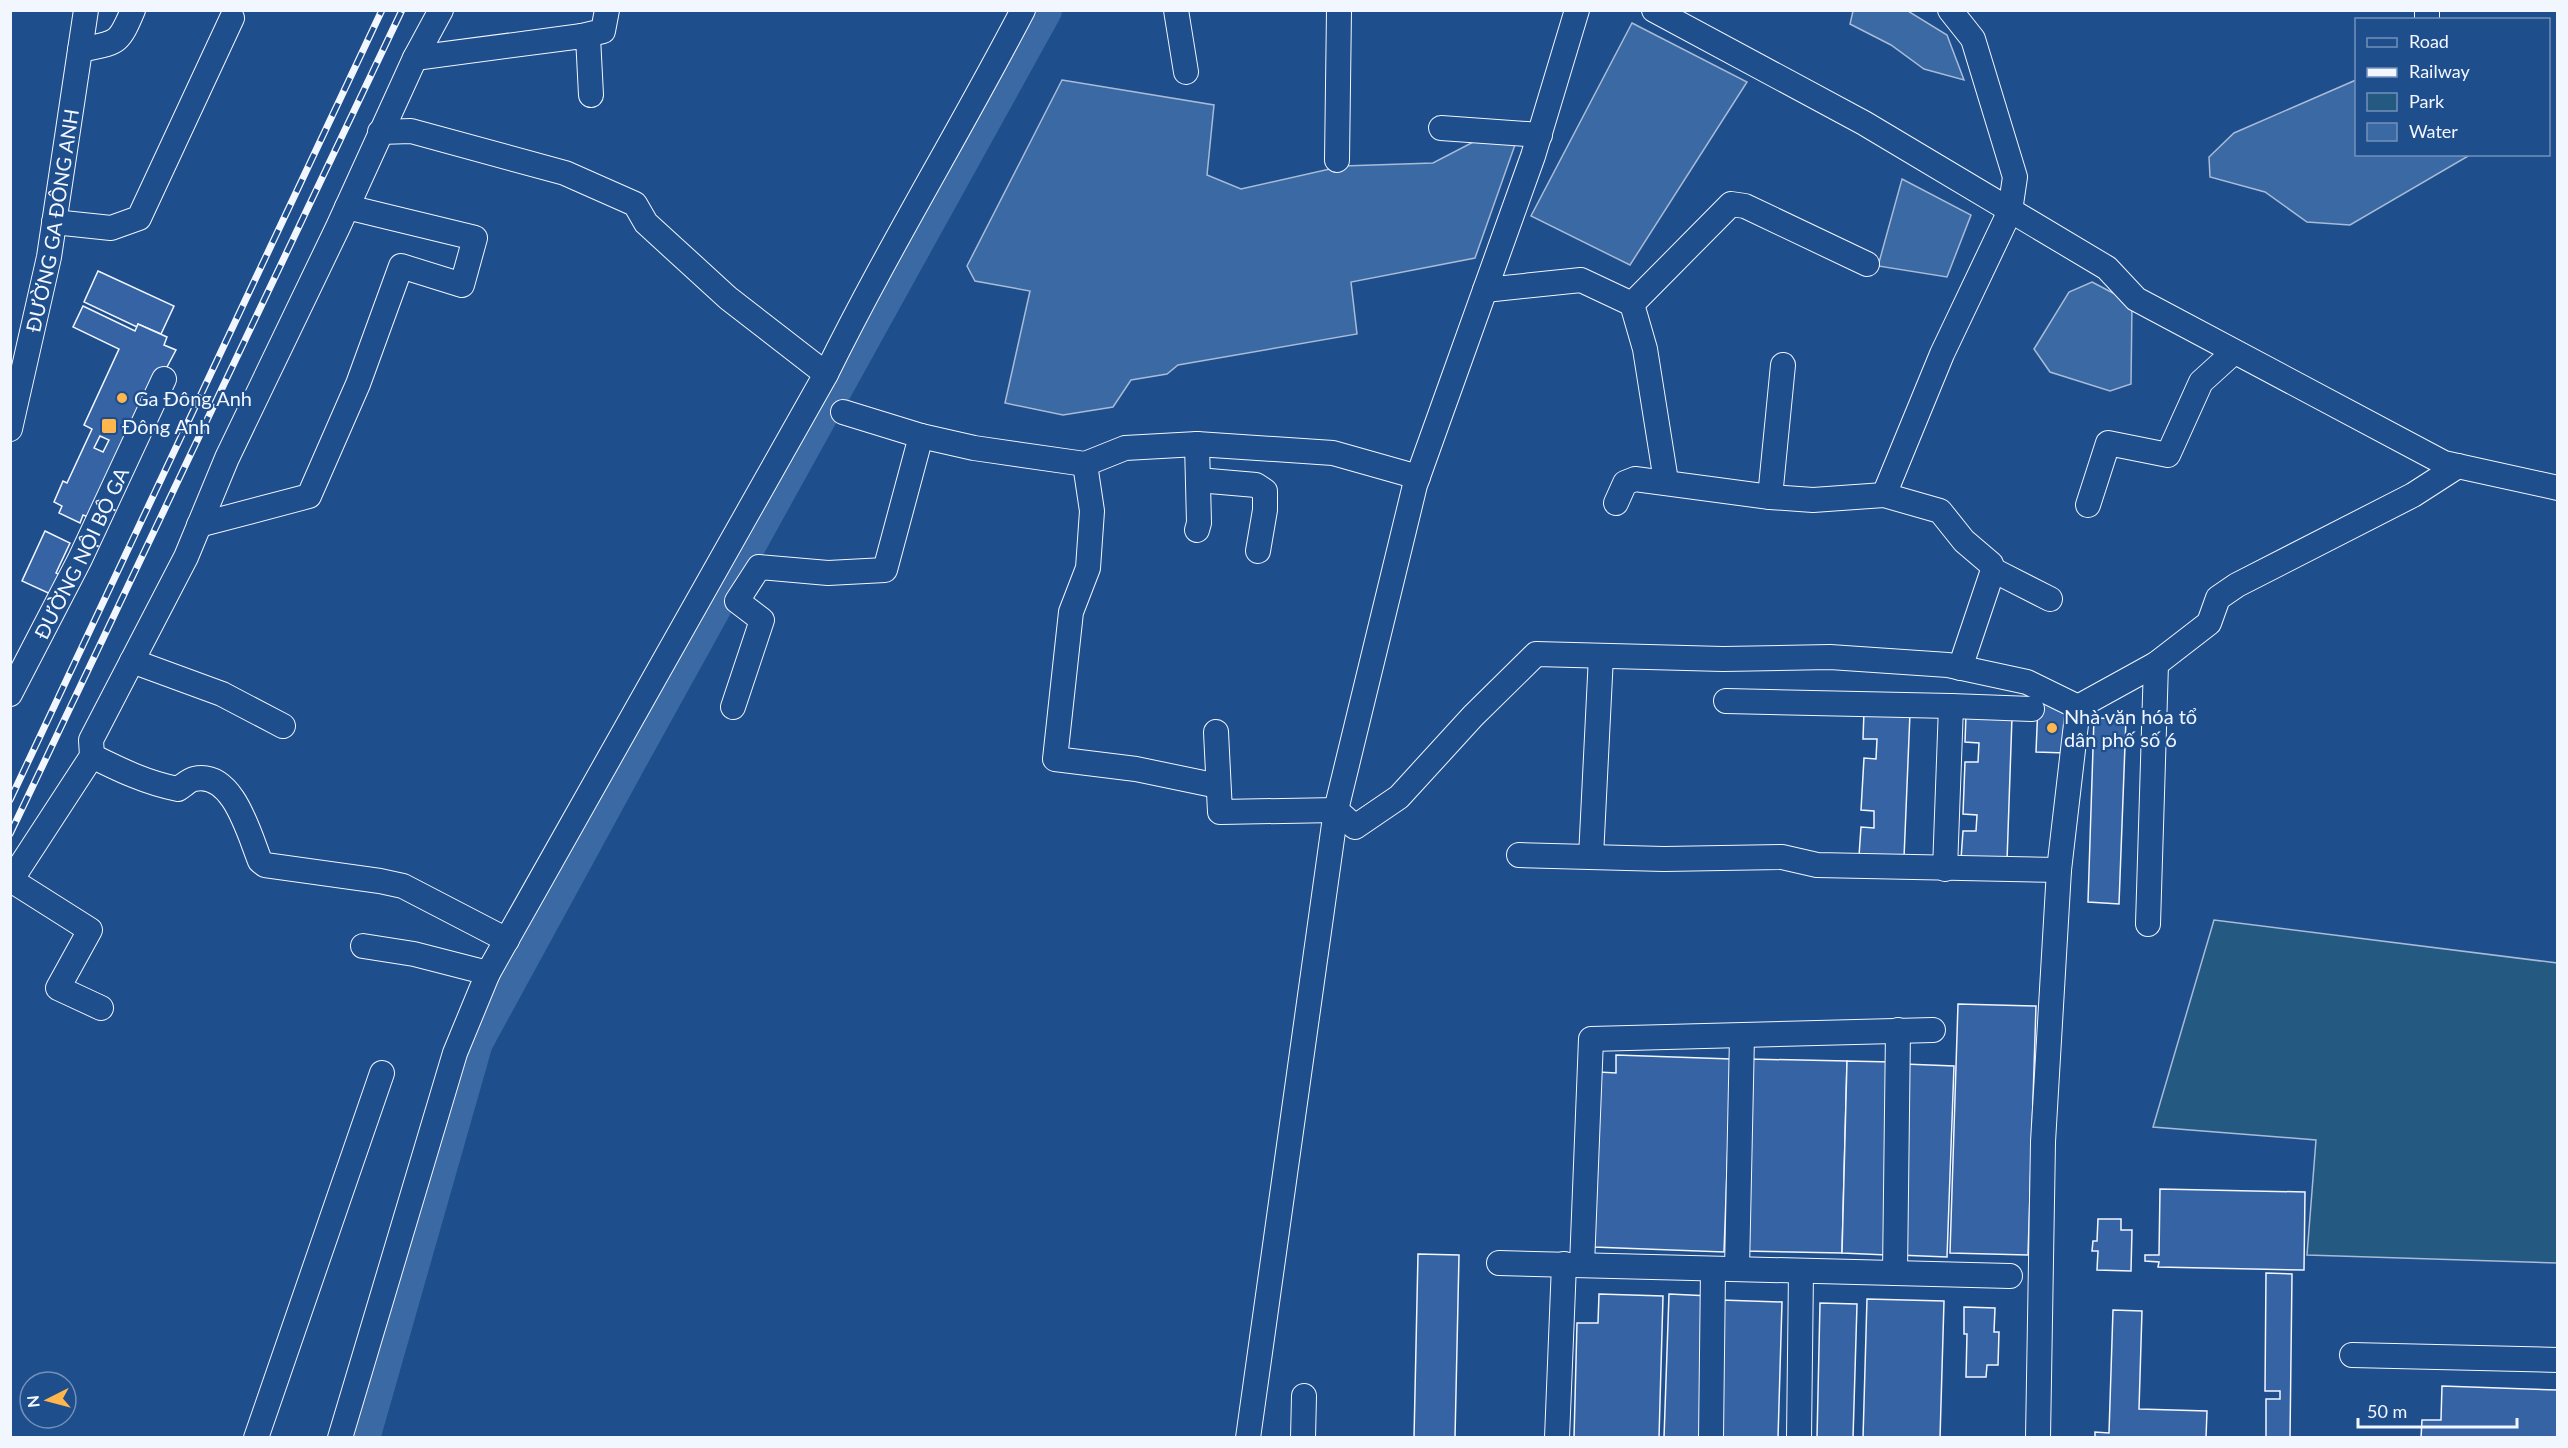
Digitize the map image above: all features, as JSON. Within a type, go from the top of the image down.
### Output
[{"type":"street","name":"ĐƯỜNG GA ĐÔNG ANH","points":[[10,429],[49,257],[87,10]]},
{"type":"street","points":[[81,50],[112,43],[122,36],[133,10]]},
{"type":"street","points":[[101,1008],[58,988],[90,930],[11,881],[92,756],[91,740],[186,557],[227,458],[347,207],[415,58],[441,10]]},
{"type":"street","points":[[415,58],[582,36],[603,31],[608,10]]},
{"type":"street","points":[[340,1437],[455,1053],[488,973],[826,374],[857,310],[992,70],[1023,10]]},
{"type":"street","points":[[1176,10],[1186,72]]},
{"type":"street","points":[[1337,160],[1339,10]]},
{"type":"street","points":[[1248,1437],[1336,810],[1418,477],[1540,135],[1577,10]]},
{"type":"street","points":[[1654,10],[1864,123],[2107,268],[2136,299],[2234,352],[2444,463],[2558,488]]},
{"type":"street","points":[[1884,495],[1942,354],[2010,211],[2015,177],[1973,39],[1951,11]]},
{"type":"street","points":[[54,222],[111,228],[139,218],[232,18]]},
{"type":"street","points":[[582,36],[588,37],[591,95]]},
{"type":"street","points":[[1441,128],[1540,135]]},
{"type":"street","points":[[380,132],[411,131],[565,173],[635,204],[646,223],[728,298],[826,374]]},
{"type":"street","points":[[1632,304],[1731,204],[1745,206],[1867,264]]},
{"type":"street","points":[[199,525],[309,496],[358,384],[401,266],[462,285],[475,238],[347,207]]},
{"type":"street","points":[[1485,290],[1581,280],[1632,304],[1645,349],[1666,482]]},
{"type":"street","points":[[2088,505],[2108,443],[2168,455],[2201,382],[2234,352]]},
{"type":"street","points":[[1770,497],[1783,365]]},
{"type":"street","name":"ĐƯỜNG NỘI BỘ GA","points":[[10,694],[80,559],[164,379]]},
{"type":"street","points":[[843,412],[921,436],[974,448],[1085,464],[1125,448],[1197,444],[1333,453],[1418,477]]},
{"type":"street","points":[[733,707],[762,620],[738,601],[759,567],[828,573],[885,570],[921,436]]},
{"type":"street","points":[[1197,444],[1199,523],[1197,530]]},
{"type":"street","points":[[1085,464],[1092,511],[1088,568],[1071,612],[1054,759],[1136,769],[1218,786]]},
{"type":"street","points":[[2078,707],[2156,664],[2209,623],[2218,598],[2237,585],[2413,495],[2458,466]]},
{"type":"street","points":[[1617,503],[1625,483],[1635,479],[1770,497],[1813,500],[1884,495],[1940,511],[1964,541],[1991,564],[1993,570],[1960,668]]},
{"type":"street","points":[[1198,480],[1256,485],[1265,491],[1265,510],[1258,551]]},
{"type":"street","points":[[1993,570],[2050,599]]},
{"type":"street","points":[[1216,732],[1220,812],[1336,810],[1355,827],[1399,797],[1473,716],[1536,654],[1723,659],[1830,657],[1960,668],[2027,682],[2078,707]]},
{"type":"street","points":[[1591,857],[1601,656]]},
{"type":"street","points":[[132,661],[222,694],[283,726]]},
{"type":"street","points":[[2148,924],[2156,664]]},
{"type":"street","points":[[1726,701],[2032,709]]},
{"type":"street","points":[[1945,869],[1951,706]]},
{"type":"street","points":[[2038,1437],[2043,1142],[2059,870],[2078,707]]},
{"type":"street","points":[[92,756],[132,777],[171,788],[178,789],[193,778],[208,779],[224,785],[239,807],[261,861],[265,865],[403,886],[507,940]]},
{"type":"street","points":[[1519,855],[1782,857],[1817,865],[2059,870]]},
{"type":"street","points":[[363,946],[414,954],[488,973]]},
{"type":"street","points":[[1895,1273],[1898,1030]]},
{"type":"street","points":[[1557,1437],[1591,1039],[1933,1030]]},
{"type":"street","points":[[1711,1437],[1742,1036]]},
{"type":"street","points":[[256,1437],[382,1073]]},
{"type":"street","points":[[1499,1263],[2010,1276]]},
{"type":"street","points":[[1799,1437],[1801,1271]]},
{"type":"street","points":[[2352,1354],[2558,1360]]},
{"type":"street","points":[[1303,1437],[1304,1396]]},
{"type":"green space","points":[[2214,920],[2557,963],[2557,1263],[2307,1255],[2316,1140],[2153,1127]]},
{"type":"water","points":[[1853,11],[1908,11],[1947,35],[1964,80],[1924,69],[1891,45],[1850,24]]},
{"type":"water","points":[[1632,23],[1747,82],[1630,265],[1531,216]]},
{"type":"water","points":[[1062,80],[1214,105],[1207,175],[1241,189],[1343,166],[1433,163],[1479,139],[1516,142],[1475,258],[1351,282],[1357,334],[1178,365],[1167,374],[1131,380],[1113,407],[1063,415],[1005,403],[1030,291],[975,281],[967,266]]},
{"type":"water","points":[[2355,80],[2355,156],[2468,156],[2350,225],[2307,222],[2265,192],[2210,177],[2209,157],[2234,133]]},
{"type":"water","points":[[1902,179],[1971,215],[1947,277],[1878,266]]},
{"type":"water","points":[[2092,282],[2132,303],[2131,384],[2110,391],[2050,372],[2034,349],[2069,292]]},
{"type":"building","points":[[98,271],[174,306],[161,334],[138,324],[137,327],[84,302]]},
{"type":"building","name":"Ga Đông Anh","points":[[83,306],[135,331],[138,324],[167,337],[164,345],[176,350],[88,517],[83,515],[80,523],[59,513],[62,506],[54,502],[63,481],[67,483],[92,429],[84,425],[119,349],[73,327]],"holes":[[[100,436],[109,440],[103,452],[94,448]]]},
{"type":"building","points":[[45,531],[70,543],[56,573],[66,578],[57,597],[22,581]]},
{"type":"building","name":"Nhà văn hóa tổ dân phố số 6","points":[[2038,704],[2069,705],[2066,753],[2036,752]]},
{"type":"building","points":[[1864,711],[1910,713],[1904,858],[1859,856],[1861,827],[1874,828],[1874,811],[1861,810],[1864,758],[1876,759],[1877,739],[1863,739]]},
{"type":"building","points":[[1966,715],[2012,717],[2007,861],[1961,859],[1963,831],[1976,831],[1977,815],[1963,814],[1965,762],[1978,762],[1979,743],[1965,742]]},
{"type":"building","points":[[2094,718],[2126,719],[2119,904],[2088,902]]},
{"type":"building","points":[[1958,1004],[2036,1006],[2028,1255],[1950,1253]]},
{"type":"building","points":[[1616,1055],[1731,1059],[1724,1252],[1593,1247],[1599,1072],[1616,1073]]},
{"type":"building","points":[[1748,1059],[1847,1061],[1842,1253],[1744,1251]]},
{"type":"building","points":[[1847,1061],[1892,1062],[1887,1255],[1842,1253]]},
{"type":"building","points":[[1904,1064],[1954,1066],[1947,1257],[1898,1255]]},
{"type":"building","points":[[2160,1189],[2305,1192],[2304,1270],[2158,1267],[2159,1262],[2145,1261],[2145,1255],[2159,1255]]},
{"type":"building","points":[[2098,1219],[2121,1219],[2121,1230],[2132,1230],[2131,1271],[2097,1270],[2098,1251],[2092,1251],[2093,1241],[2097,1241]]},
{"type":"building","points":[[1418,1254],[1459,1255],[1455,1438],[1414,1438]]},
{"type":"building","points":[[2266,1273],[2292,1274],[2290,1438],[2266,1438],[2266,1399],[2280,1399],[2280,1391],[2265,1391]]},
{"type":"building","points":[[1599,1294],[1663,1296],[1659,1438],[1574,1438],[1577,1323],[1598,1323]]},
{"type":"building","points":[[1669,1294],[1710,1296],[1704,1438],[1664,1438]]},
{"type":"building","points":[[1867,1299],[1944,1301],[1940,1438],[1863,1438]]},
{"type":"building","points":[[1721,1300],[1782,1302],[1778,1438],[1717,1438]]},
{"type":"building","points":[[1820,1303],[1857,1304],[1853,1438],[1817,1438]]},
{"type":"building","points":[[1964,1307],[1995,1308],[1994,1332],[1999,1332],[1998,1365],[1987,1365],[1986,1377],[1966,1377],[1967,1334],[1964,1334]]},
{"type":"building","points":[[2113,1310],[2142,1311],[2139,1409],[2207,1411],[2206,1438],[2095,1438],[2095,1432],[2109,1433]]},
{"type":"building","points":[[2442,1386],[2558,1390],[2558,1438],[2421,1438],[2422,1420],[2441,1420]]},
{"type":"waterway","points":[[361,1438],[474,1042],[1043,10]]},
{"type":"railway","points":[[10,800],[382,10]]},
{"type":"railway","points":[[10,834],[402,10]]},
{"type":"place","name":"Ga Đông Anh","points":[[122,398]]},
{"type":"place","name":"Đông Anh","points":[[109,426]]},
{"type":"place","name":"Nhà văn hóa tổ dân phố số 6","points":[[2052,728]]}]
